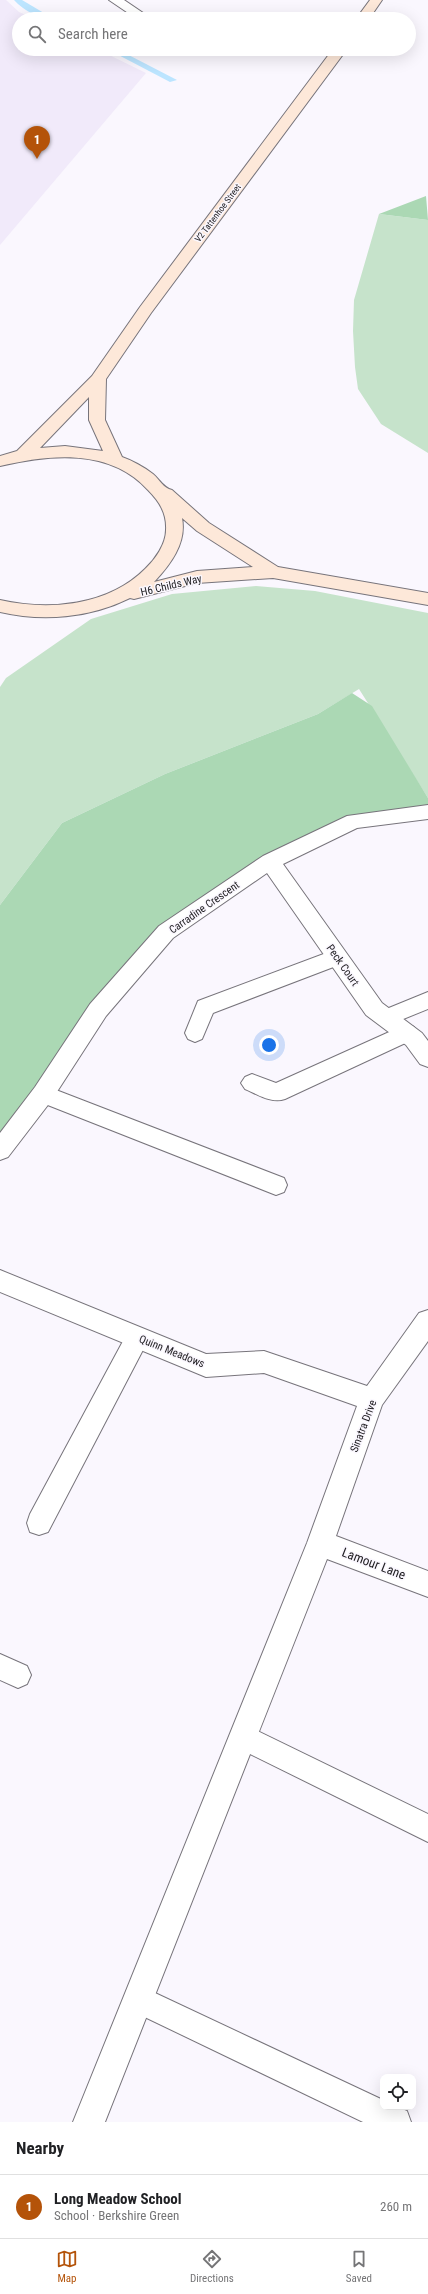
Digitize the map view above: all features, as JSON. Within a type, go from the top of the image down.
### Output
[{"type":"street","points":[[115,0],[135,12]]},
{"type":"street","points":[[367,12],[376,0]]},
{"type":"street","name":"V2 Tattenhoe Street","points":[[24,454],[98,379],[145,310],[335,56]]},
{"type":"street","points":[[98,379],[97,420],[115,460]]},
{"type":"street","points":[[0,461],[24,454],[55,450],[86,453],[115,460],[137,470],[155,484],[171,506],[175,530],[167,556],[148,579],[118,597],[83,608],[52,612],[2,611]]},
{"type":"street","name":"H6 Childs Way","points":[[155,484],[203,527],[273,572]]},
{"type":"street","name":"H6 Childs Way","points":[[118,597],[197,577],[273,572],[428,599]]},
{"type":"street","name":"Carradine Crescent","points":[[0,1150],[43,1094],[98,1010],[166,932],[270,861],[354,821],[428,812]]},
{"type":"street","name":"Peck Court","points":[[270,861],[374,1009],[414,1039],[428,1058]]},
{"type":"street","name":"Quinn Meadows","points":[[0,1281],[206,1366],[264,1362],[372,1399]]},
{"type":"street","name":"Sinatra Drive","points":[[89,2122],[320,1543],[372,1399],[428,1321]]},
{"type":"street","name":"Lamour Lane","points":[[320,1543],[428,1584]]},
{"type":"lane","points":[[195,1033],[205,1007],[337,957]]},
{"type":"lane","points":[[386,1018],[428,1000]]},
{"type":"lane","points":[[252,1083],[277,1093],[407,1033]]},
{"type":"lane","points":[[43,1094],[276,1185]]},
{"type":"lane","points":[[39,1523],[137,1338]]},
{"type":"lane","points":[[243,1737],[428,1828]]},
{"type":"lane","points":[[138,1999],[396,2122]]},
{"type":"shaded area","points":[[0,0],[6,0],[19,12],[12,12],[12,56],[111,56],[146,73],[0,245]]},
{"type":"green space","points":[[426,196],[428,220],[379,214]]},
{"type":"green space","points":[[379,214],[428,220],[428,453],[381,424],[358,389],[353,331],[354,300]]},
{"type":"green space","points":[[256,586],[315,591],[428,613],[428,798],[359,689],[318,714],[165,774],[62,823],[0,905],[0,687],[6,678],[91,619],[172,594]]},
{"type":"green space","points":[[352,693],[372,706],[428,798],[428,812],[354,821],[166,932],[0,1150],[0,905],[62,823],[165,774],[318,714]]},
{"type":"waterway","points":[[18,0],[26,7],[36,12]]},
{"type":"waterway","points":[[125,56],[173,80]]},
{"type":"place","name":"Long Meadow School","points":[[37,159]]}]
